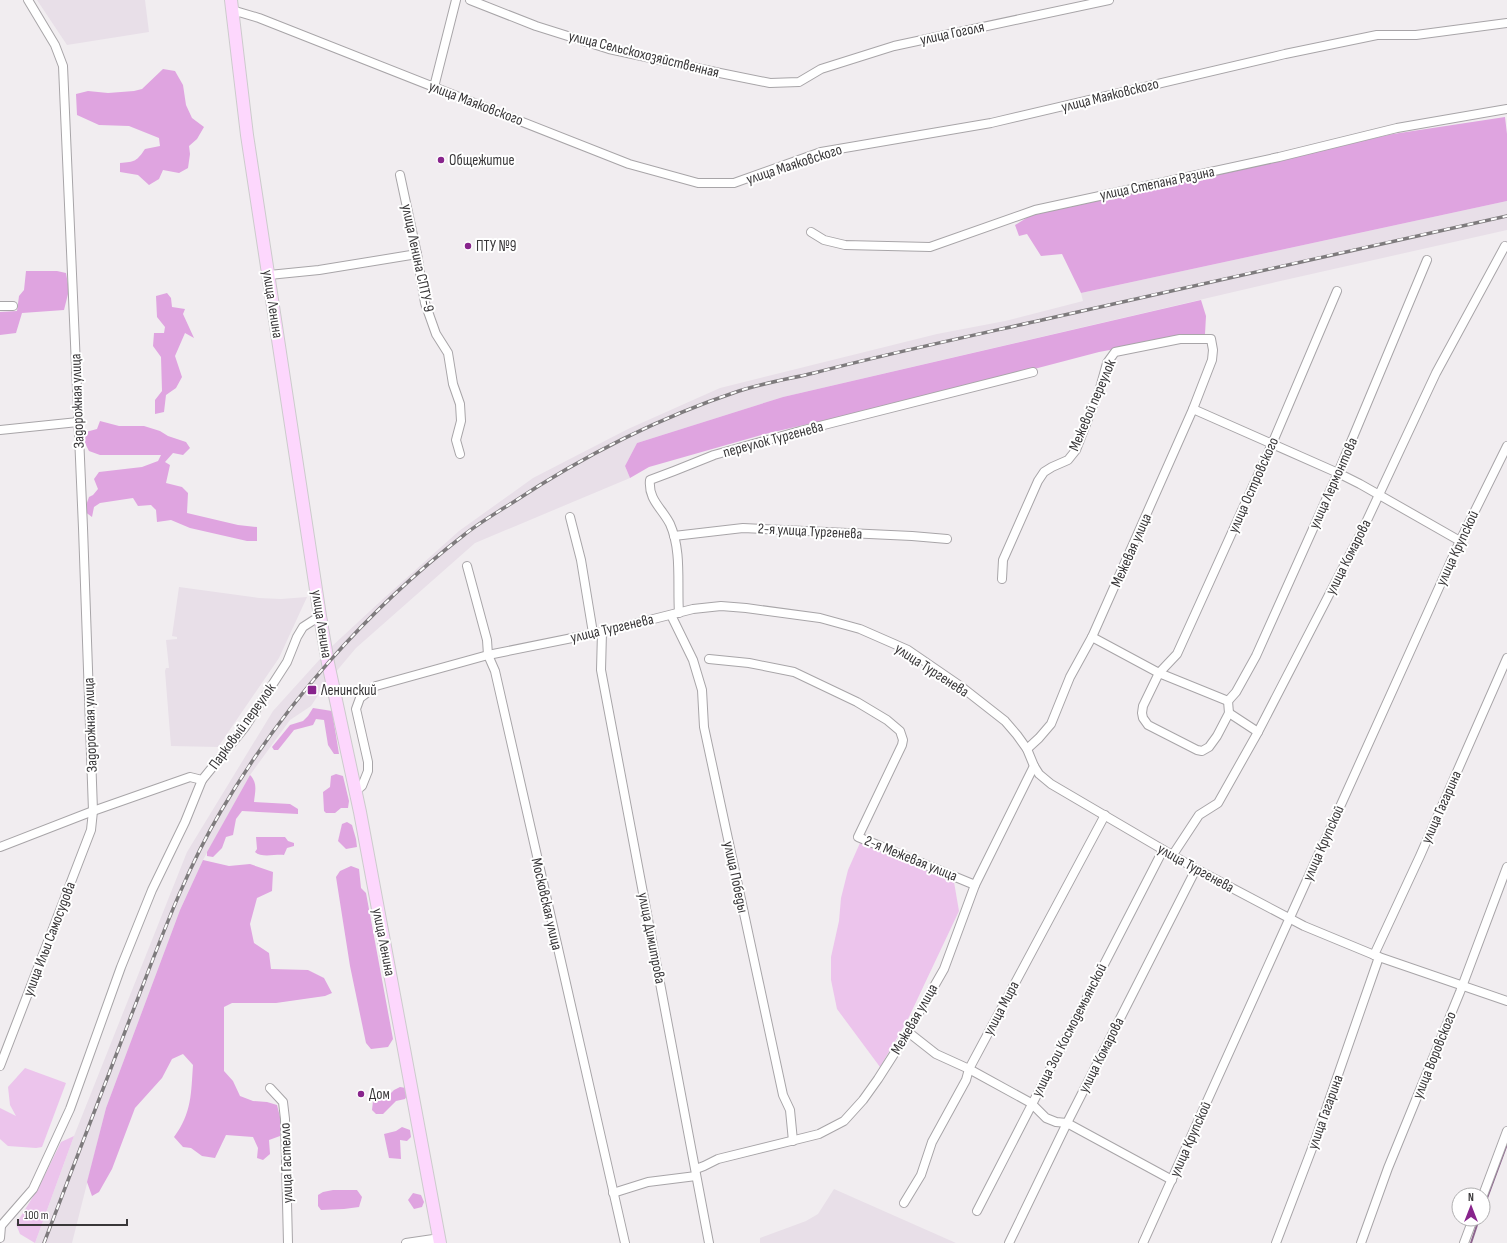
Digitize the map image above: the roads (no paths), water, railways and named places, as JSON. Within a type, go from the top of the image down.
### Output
[{"type":"main road","name":"улица Ленина","points":[[231,5],[247,135],[328,664],[356,791],[440,1240]]},
{"type":"street","name":"Задорожная улица","points":[[28,0],[55,45],[63,66],[93,811]]},
{"type":"street","points":[[434,87],[456,0]]},
{"type":"street","name":"улица Сельскохозяйственная","points":[[470,0],[536,26],[608,49],[770,83],[799,82]]},
{"type":"street","name":"улица Гоголя","points":[[799,82],[821,70],[894,46],[1109,0]]},
{"type":"street","name":"улица Маяковского","points":[[231,5],[259,18],[629,164],[698,183],[734,183],[820,152],[986,124],[1200,73],[1377,35],[1416,35],[1507,23]]},
{"type":"street","name":"улица Степана Разина","points":[[811,232],[824,240],[845,245],[930,247],[1035,210],[1279,157],[1397,128],[1507,109]]},
{"type":"street","name":"улица Ленина СПТУ-9","points":[[400,175],[417,254],[424,303],[436,334],[448,353],[453,384],[460,404],[461,421],[456,440],[460,454]]},
{"type":"street","name":"улица Комарова","points":[[1172,856],[1198,815],[1218,803],[1258,732],[1362,531],[1436,374],[1505,246]]},
{"type":"street","points":[[269,274],[320,270],[417,254]]},
{"type":"street","name":"улица Лермонтова","points":[[1228,701],[1236,692],[1256,656],[1338,473],[1427,260]]},
{"type":"street","name":"улица Островского","points":[[1158,673],[1177,654],[1272,444],[1337,291]]},
{"type":"street","points":[[0,306],[13,306]]},
{"type":"street","name":"Межевой переулок","points":[[1002,579],[1003,560],[1038,481],[1044,472],[1068,460],[1076,450],[1100,388],[1107,363],[1115,352],[1180,339],[1211,339]]},
{"type":"street","name":"Межевая улица","points":[[1026,749],[1039,738],[1051,724],[1070,677],[1092,636],[1193,409],[1212,360],[1213,350],[1211,339]]},
{"type":"street","name":"переулок Тургенева","points":[[680,613],[678,564],[674,536],[670,524],[653,498],[649,486],[650,480],[728,451],[800,431],[1033,372]]},
{"type":"street","points":[[1193,409],[1338,473],[1460,541]]},
{"type":"street","points":[[0,430],[78,422]]},
{"type":"street","name":"улица Крупской","points":[[1143,1243],[1460,541],[1507,446]]},
{"type":"street","points":[[570,517],[581,560],[594,633]]},
{"type":"street","name":"2-я улица Тургенева","points":[[674,536],[742,528],[947,539]]},
{"type":"street","name":"Московская улица","points":[[467,566],[487,640],[488,655],[496,679],[624,1243]]},
{"type":"street","name":"улица Тургенева","points":[[356,791],[362,786],[368,771],[368,762],[356,710],[360,698],[376,686],[488,655],[602,632],[706,607],[746,608],[820,618],[860,629],[908,650],[959,685],[1005,721],[1018,736],[1039,774],[1051,784],[1172,856],[1304,926],[1377,956],[1507,1001]]},
{"type":"street","name":"улица Победы","points":[[671,615],[693,660],[702,690],[704,727],[783,1095],[790,1110],[793,1141]]},
{"type":"street","name":"Парковый переулок","points":[[0,847],[93,811],[190,777],[202,780],[245,727],[287,662],[297,637],[303,627],[320,616]]},
{"type":"street","name":"улица Димитрова","points":[[602,632],[601,670],[709,1243]]},
{"type":"street","points":[[1092,636],[1158,673],[1228,701],[1229,713],[1209,748],[1202,751],[1197,750],[1148,724],[1143,718],[1142,706],[1158,673]]},
{"type":"street","name":"улица Гагарина","points":[[1276,1243],[1316,1138],[1377,956],[1507,658]]},
{"type":"street","name":"2-я Межевая улица","points":[[708,659],[749,663],[794,672],[857,702],[887,720],[900,731],[903,740],[902,745],[858,837],[975,885]]},
{"type":"street","points":[[1229,713],[1258,732]]},
{"type":"street","name":"Межевая улица","points":[[613,1193],[648,1182],[696,1172],[704,1166],[718,1160],[820,1134],[844,1121],[878,1080],[908,1032],[944,969],[975,885],[1034,766]]},
{"type":"street","points":[[0,1238],[0,1226],[33,1189],[70,1109],[124,960],[152,890],[185,822],[202,780]]},
{"type":"street","name":"улица Ильи Самосудова","points":[[0,1066],[91,830],[93,811]]},
{"type":"street","name":"улица Мира","points":[[904,1203],[920,1175],[932,1142],[966,1080],[969,1069],[1105,816]]},
{"type":"street","name":"улица Зои Космодемьянской","points":[[977,1211],[1031,1103],[1163,850]]},
{"type":"street","name":"улица Воровского","points":[[1362,1243],[1388,1168],[1462,986],[1507,867]]},
{"type":"street","name":"улица Комарова","points":[[1009,1243],[1067,1123],[1196,869]]},
{"type":"street","points":[[908,1032],[936,1054],[969,1069],[1031,1103],[1046,1118],[1056,1122],[1067,1123],[1172,1180]]},
{"type":"street","name":"улица Гастелло","points":[[270,1088],[283,1102],[285,1119],[288,1243]]},
{"type":"street","points":[[1486,1187],[1507,1131]]},
{"type":"street","points":[[1464,1243],[1471,1227]]},
{"type":"street","points":[[406,1243],[440,1240]]},
{"type":"waterway","points":[[1491,1187],[1507,1144]]},
{"type":"waterway","points":[[1471,1243],[1476,1227]]},
{"type":"railway","points":[[44,1243],[172,912],[207,835],[221,811],[271,734],[329,661],[394,595],[428,564],[476,526],[566,469],[594,454],[679,413],[748,388],[928,345],[1507,216]]},
{"type":"place","name":"Общежитие","points":[[441,160]]},
{"type":"place","name":"ПТУ №9","points":[[468,246]]},
{"type":"place","name":"Ленинский","points":[[312,690]]},
{"type":"place","name":"Дом","points":[[361,1094]]}]
